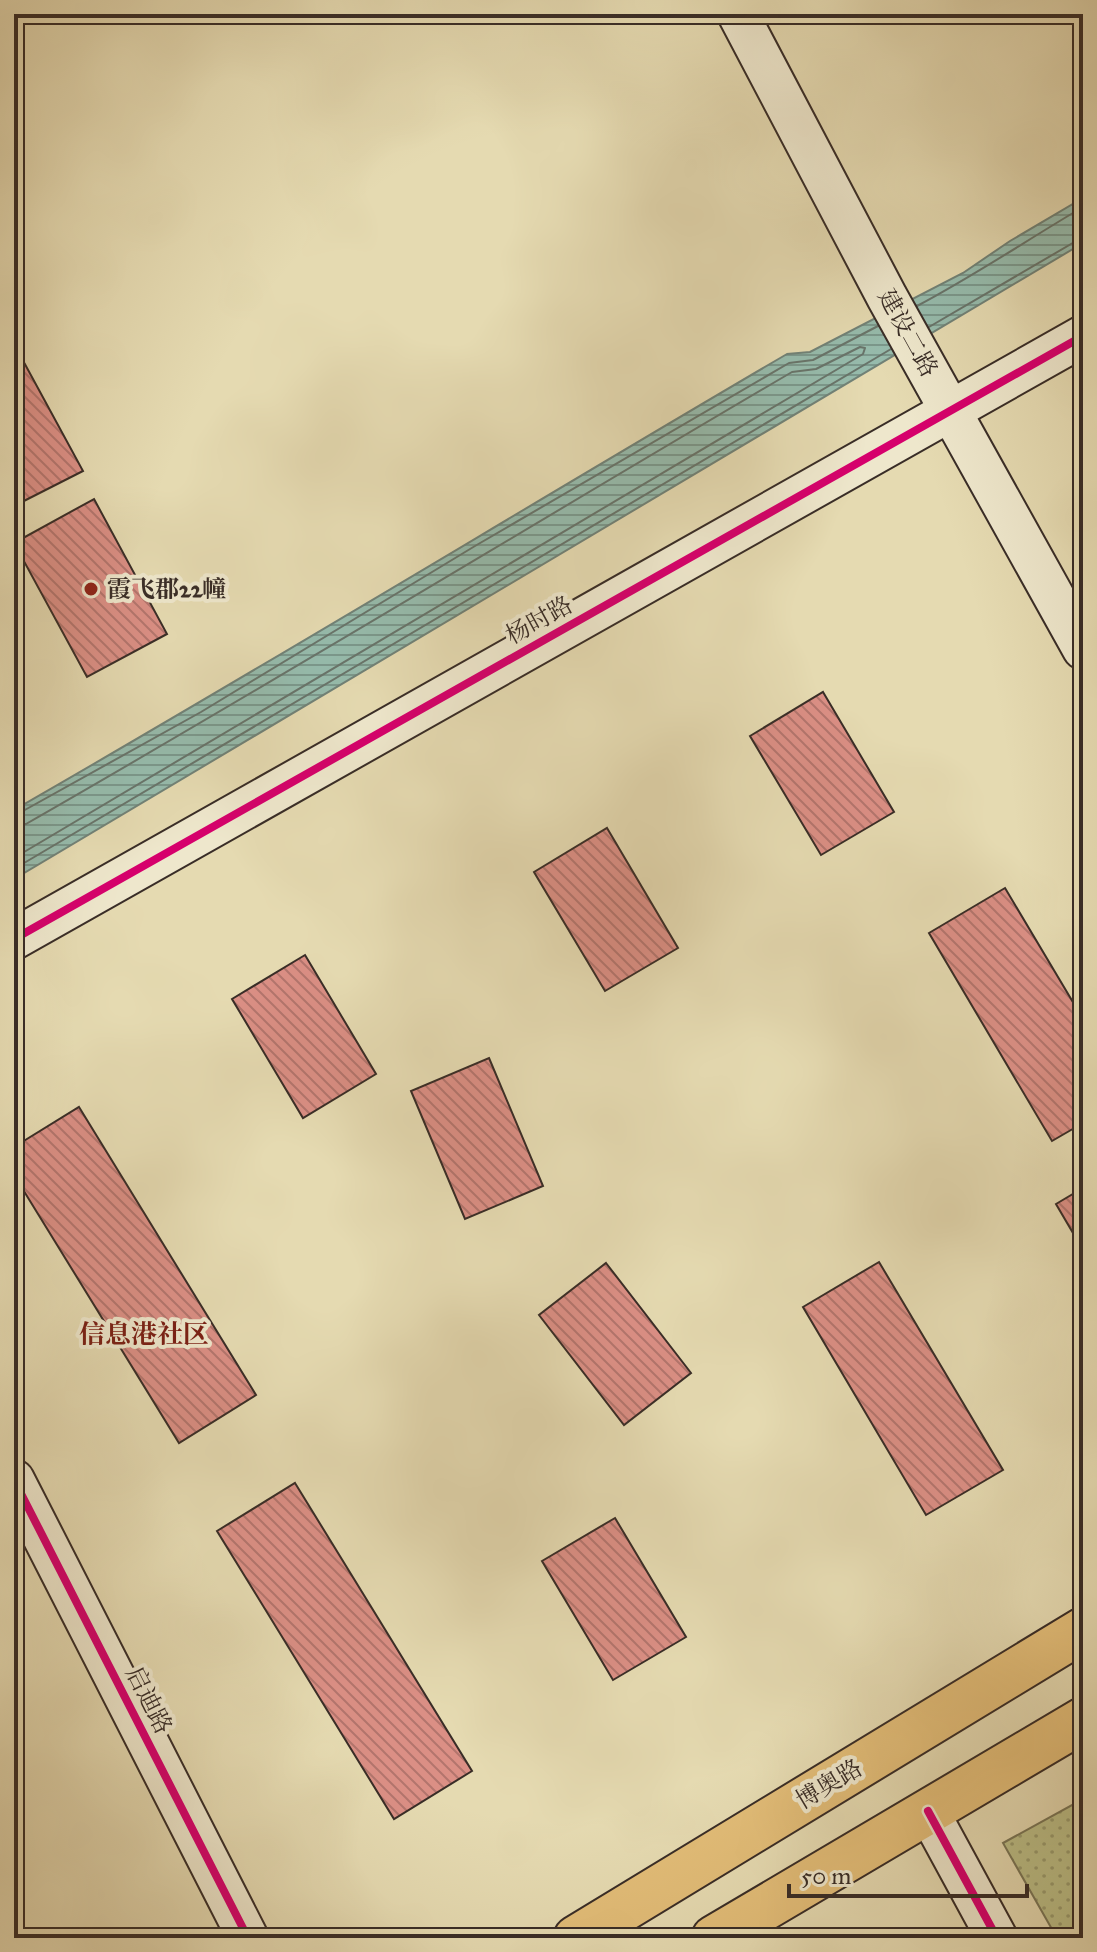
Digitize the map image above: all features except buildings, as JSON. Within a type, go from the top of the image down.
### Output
[{"type":"main road","name":"博奥路","points":[[576,1938],[1083,1630]]},
{"type":"main road","points":[[714,1938],[1083,1720]]},
{"type":"street","name":"建设二路","points":[[738,14],[887,297],[953,410],[1083,649]]},
{"type":"street","name":"杨时路","points":[[14,939],[1083,336]]},
{"type":"street","name":"启迪路","points":[[14,1480],[248,1938]]},
{"type":"street","points":[[928,1811],[997,1938]]},
{"type":"green space","points":[[1083,1799],[1083,1938],[1057,1938],[1003,1843]]},
{"type":"water","points":[[1083,198],[1083,243],[14,879],[14,810],[787,354],[810,352],[963,273]]},
{"type":"cycle path","points":[[14,939],[1083,336]]},
{"type":"cycle path","points":[[14,1480],[248,1938]]},
{"type":"cycle path","points":[[928,1811],[997,1938]]},
{"type":"place","name":"霞飞郡22幢","points":[[91,589]]},
{"type":"district","name":"信息港社区","points":[[144,1334]]}]
